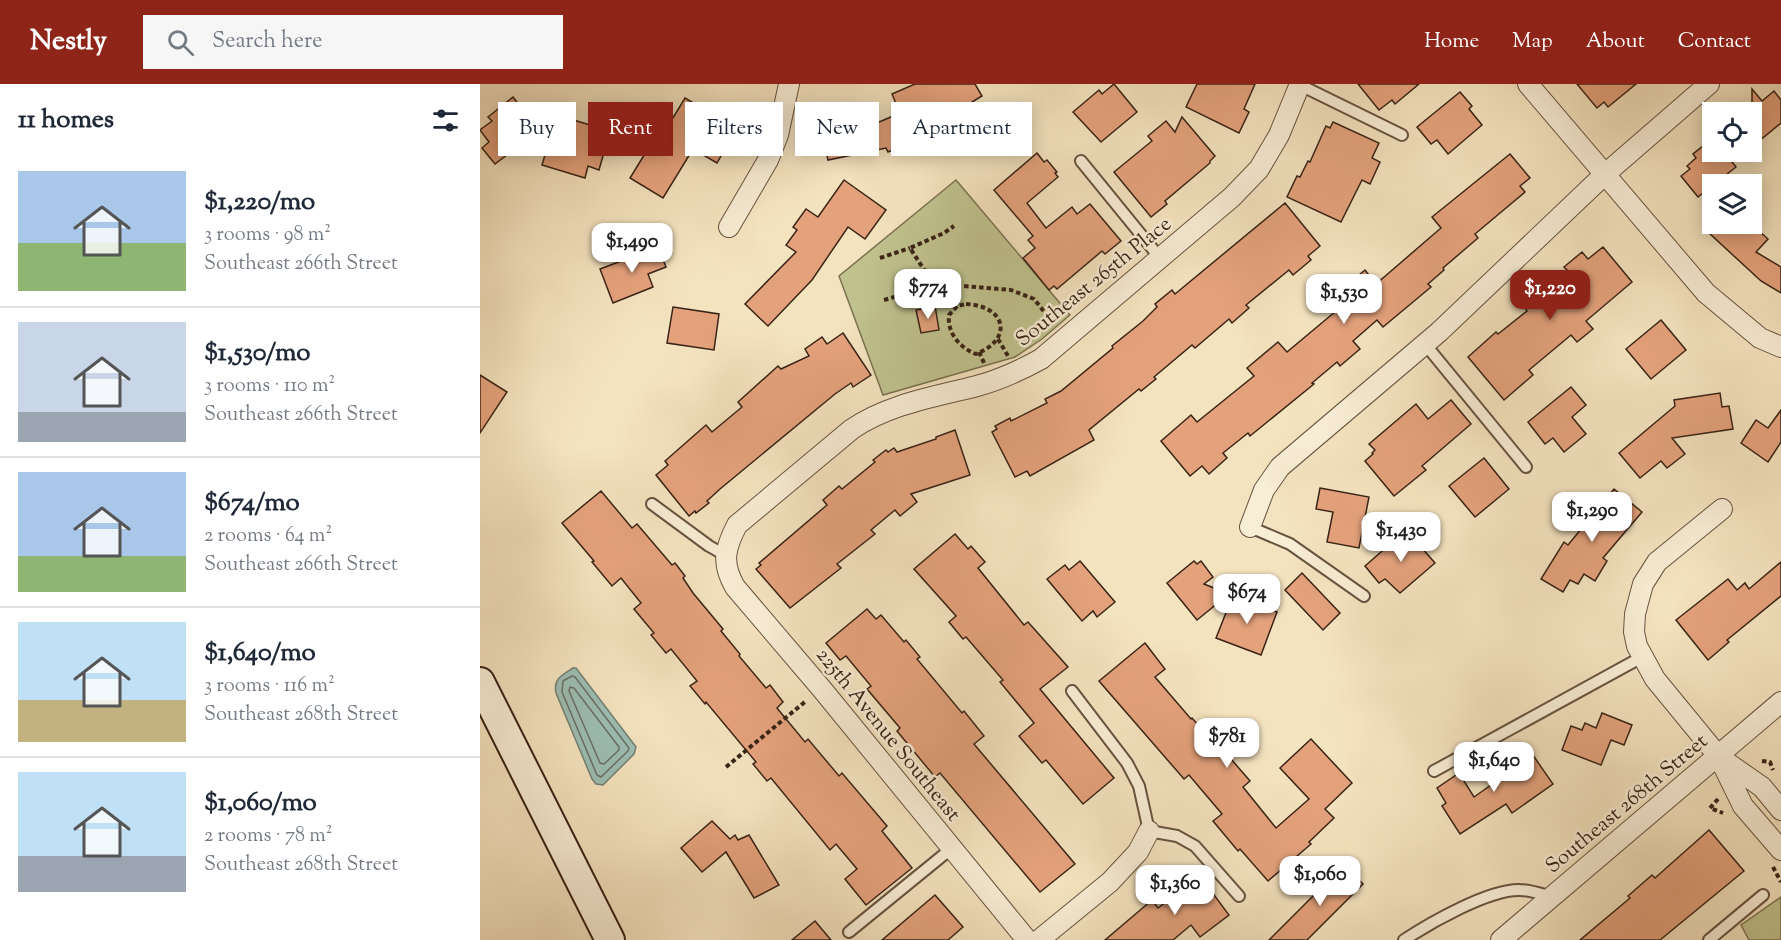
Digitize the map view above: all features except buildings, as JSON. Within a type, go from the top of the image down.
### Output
[{"type":"street","points":[[729,227],[768,160],[778,135],[789,84]]},
{"type":"street","name":"Southeast 265th Place","points":[[725,555],[737,525],[869,417],[895,407],[979,386],[1018,371],[1041,359],[1232,197],[1259,169],[1279,135],[1300,84]]},
{"type":"street","points":[[1528,84],[1706,293],[1760,338],[1781,347]]},
{"type":"street","points":[[1250,527],[1264,490],[1281,466],[1425,344],[1604,175],[1709,84]]},
{"type":"street","points":[[1722,509],[1657,562],[1642,584],[1635,614],[1634,632],[1637,646],[1655,680],[1719,757],[1743,806],[1781,850]]},
{"type":"street","name":"225th Avenue Southeast","points":[[725,555],[728,576],[735,587],[821,688],[1027,940]]},
{"type":"street","points":[[480,682],[610,940]]},
{"type":"street","name":"Southeast 268th Street","points":[[1501,940],[1781,702]]},
{"type":"street","points":[[1719,757],[1762,787],[1781,810]]},
{"type":"street","points":[[1039,940],[1110,882],[1138,852],[1149,831]]},
{"type":"lane","points":[[1300,84],[1402,135]]},
{"type":"lane","points":[[1081,161],[1161,258]]},
{"type":"lane","points":[[1425,344],[1526,467]]},
{"type":"lane","points":[[652,504],[725,555]]},
{"type":"lane","points":[[1250,527],[1290,544],[1364,596]]},
{"type":"lane","points":[[1434,771],[1642,657]]},
{"type":"lane","points":[[1072,691],[1127,763],[1139,786],[1149,831],[1177,837],[1195,846],[1239,896]]},
{"type":"lane","points":[[849,932],[952,849]]},
{"type":"lane","points":[[1404,940],[1433,921],[1506,891],[1536,892],[1552,897]]},
{"type":"lane","points":[[1709,940],[1763,895]]},
{"type":"path","points":[[880,258],[910,248],[954,226]]},
{"type":"path","points":[[910,248],[934,285]]},
{"type":"path","points":[[884,300],[934,285],[990,288],[1021,293],[1034,299],[1066,338]]},
{"type":"path","points":[[966,304],[990,309],[998,316],[1001,327],[997,340],[976,354],[955,339],[951,329],[950,315],[957,306],[966,304]]},
{"type":"path","points":[[726,767],[821,688]]},
{"type":"green space","points":[[956,180],[1070,315],[1042,339],[1015,357],[883,395],[839,276]]},
{"type":"green space","points":[[1781,897],[1781,940],[1749,940],[1741,925]]},
{"type":"water","points":[[576,668],[636,747],[634,754],[603,785],[596,784],[592,779],[556,693],[557,681]]}]
